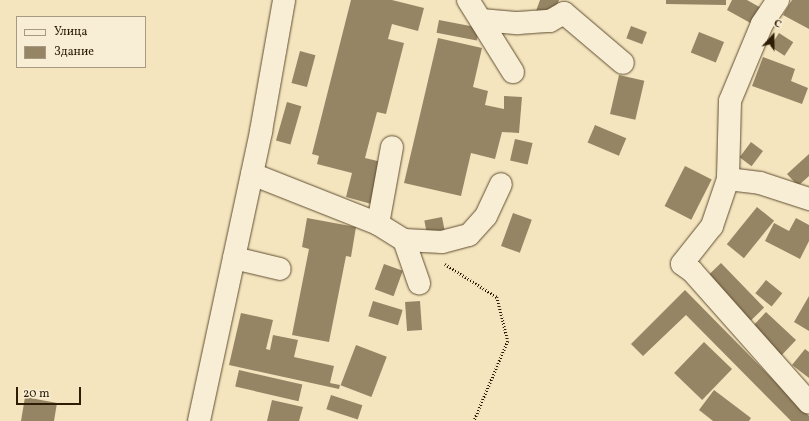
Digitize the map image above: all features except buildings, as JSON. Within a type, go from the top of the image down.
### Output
[{"type":"street","points":[[200,421],[252,174],[284,0]]},
{"type":"street","points":[[468,0],[513,72]]},
{"type":"street","points":[[778,0],[762,24],[730,101],[728,179],[712,226],[682,264],[692,271],[809,403]]},
{"type":"street","points":[[481,20],[518,23],[550,21],[564,13],[623,63]]},
{"type":"street","points":[[378,224],[392,147]]},
{"type":"street","points":[[252,174],[378,224],[414,241],[442,242],[469,235],[486,216],[502,184]]},
{"type":"street","points":[[728,179],[760,183],[809,199]]},
{"type":"street","points":[[414,241],[419,282]]},
{"type":"street","points":[[234,258],[280,269]]},
{"type":"path","points":[[414,241],[445,264],[497,297],[508,341],[474,421]]}]
